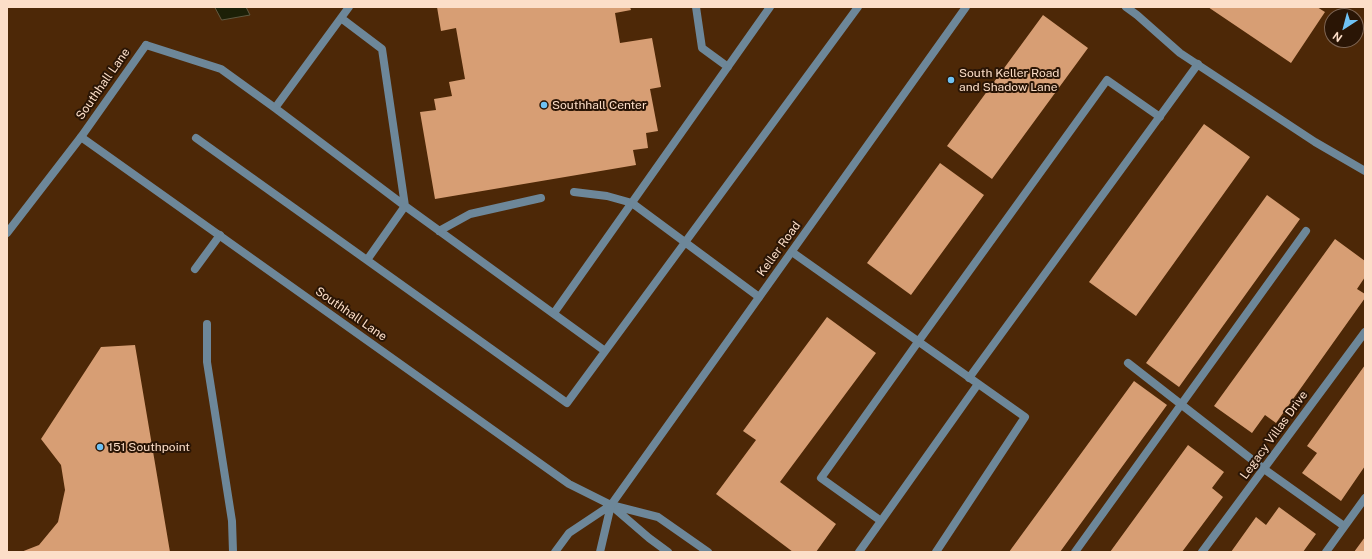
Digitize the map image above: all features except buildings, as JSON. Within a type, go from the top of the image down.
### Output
[{"type":"street","points":[[349,7],[276,108],[405,206],[605,351]]},
{"type":"street","points":[[696,7],[702,48],[728,67]]},
{"type":"street","points":[[554,314],[770,7]]},
{"type":"street","points":[[196,138],[567,403],[858,7]]},
{"type":"street","name":"Keller Road","points":[[555,552],[569,533],[611,505],[966,7]]},
{"type":"street","points":[[1126,7],[1137,14],[1180,53],[1314,142],[1365,171]]},
{"type":"street","points":[[341,18],[382,49],[405,206],[367,260]]},
{"type":"street","name":"Southhall Lane","points":[[7,233],[81,137],[146,45],[221,70],[276,108]]},
{"type":"street","points":[[969,378],[1198,64]]},
{"type":"street","points":[[881,521],[821,478],[1107,80],[1160,117]]},
{"type":"street","name":"Southhall Lane","points":[[81,137],[569,484],[611,505]]},
{"type":"street","points":[[574,192],[607,196],[632,203],[759,297]]},
{"type":"street","points":[[439,231],[470,214],[541,198]]},
{"type":"street","points":[[1075,552],[1306,231]]},
{"type":"street","points":[[195,269],[220,235]]},
{"type":"street","points":[[792,252],[1025,417],[936,552]]},
{"type":"street","points":[[206,324],[208,362],[231,514],[232,552]]},
{"type":"street","name":"Legacy Villas Drive","points":[[1202,552],[1365,332]]},
{"type":"street","points":[[1128,363],[1264,469],[1344,526]]},
{"type":"street","points":[[859,552],[978,384]]},
{"type":"street","points":[[1326,552],[1365,498]]},
{"type":"street","points":[[611,505],[649,538],[668,552]]},
{"type":"street","points":[[611,505],[658,517],[708,552]]},
{"type":"street","name":"Keller Road","points":[[600,552],[611,505]]},
{"type":"shaded area","points":[[215,7],[246,7],[250,15],[222,20]]},
{"type":"place","name":"South Keller Road and Shadow Lane","points":[[951,80]]},
{"type":"place","name":"Southhall Center","points":[[544,105]]},
{"type":"place","name":"151 Southpoint","points":[[100,447]]}]
